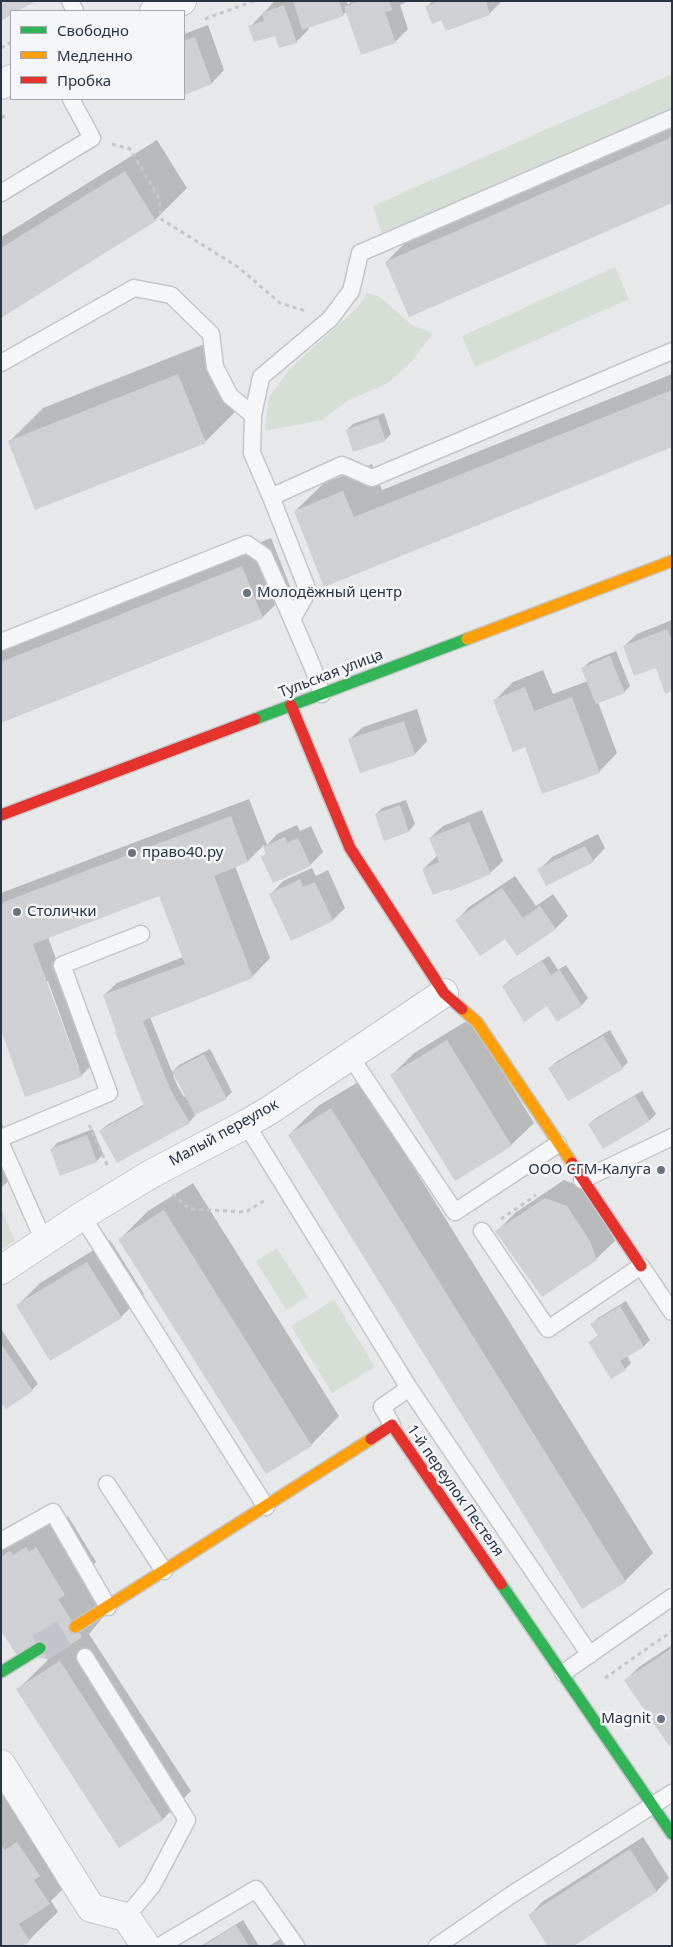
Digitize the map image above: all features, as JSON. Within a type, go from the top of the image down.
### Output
[{"type":"street","points":[[157,10],[182,1]]},
{"type":"street","name":"Тульская улица","points":[[1,815],[672,561]]},
{"type":"street","points":[[290,705],[350,848],[444,993],[477,1022],[641,1266]]},
{"type":"street","name":"Малый переулок","points":[[1,1270],[122,1191],[246,1124],[444,993]]},
{"type":"street","name":"1-й переулок Пестеля","points":[[75,1627],[392,1425],[672,1834]]},
{"type":"street","points":[[1,1672],[40,1648]]},
{"type":"street","points":[[1,1764],[91,1908],[126,1917],[146,1946]]},
{"type":"lane","points":[[1,193],[92,138],[72,100]]},
{"type":"lane","points":[[292,618],[308,591],[252,453],[253,415],[261,378],[330,319],[351,292],[360,253],[672,118]]},
{"type":"lane","points":[[1,363],[134,288],[171,295],[211,334],[215,367],[230,396],[253,415]]},
{"type":"lane","points":[[271,497],[342,464],[372,478],[672,351]]},
{"type":"lane","points":[[1,642],[247,544],[264,556],[292,618],[322,694]]},
{"type":"lane","points":[[1,1138],[109,1093],[62,965],[140,934]]},
{"type":"lane","points":[[350,1056],[455,1212],[558,1144]]},
{"type":"lane","points":[[246,1124],[409,1388],[590,1654]]},
{"type":"lane","points":[[582,1180],[672,1137]]},
{"type":"lane","points":[[1,1144],[44,1241]]},
{"type":"lane","points":[[82,1216],[266,1507]]},
{"type":"lane","points":[[482,1231],[548,1329],[641,1266],[672,1312]]},
{"type":"lane","points":[[392,1425],[382,1407],[409,1388]]},
{"type":"lane","points":[[107,1484],[164,1571]]},
{"type":"lane","points":[[1,1540],[53,1512],[108,1607]]},
{"type":"lane","points":[[563,1673],[672,1597]]},
{"type":"lane","points":[[85,1657],[187,1820],[152,1886],[126,1917]]},
{"type":"lane","points":[[437,1946],[511,1895],[672,1793]]},
{"type":"lane","points":[[160,1946],[256,1889],[296,1946]]},
{"type":"path","points":[[201,20],[254,1]]},
{"type":"path","points":[[92,138],[130,149],[159,198],[161,219],[238,267],[280,303],[330,319]]},
{"type":"path","points":[[81,1104],[103,1158],[122,1191]]},
{"type":"path","points":[[151,1174],[189,1209],[246,1212],[268,1198],[272,1166]]},
{"type":"path","points":[[482,1231],[536,1195]]},
{"type":"path","points":[[605,1678],[672,1631]]},
{"type":"shaded area","points":[[672,74],[672,111],[383,237],[373,206]]},
{"type":"shaded area","points":[[615,267],[629,299],[475,367],[462,336]]},
{"type":"shaded area","points":[[367,293],[380,297],[413,326],[433,333],[412,361],[388,383],[347,401],[322,420],[265,431],[269,397],[290,369],[357,308]]},
{"type":"shaded area","points":[[1,1208],[15,1241],[1,1249]]},
{"type":"shaded area","points":[[277,1248],[308,1297],[286,1310],[256,1261]]},
{"type":"shaded area","points":[[334,1300],[375,1367],[332,1393],[291,1326]]},
{"type":"building","points":[[1,1],[36,1],[20,10],[10,10],[10,16],[1,21]]},
{"type":"building","points":[[293,1],[339,1],[344,16],[302,30]]},
{"type":"building","points":[[359,1],[389,1],[392,10],[385,12],[396,43],[361,55],[344,7]]},
{"type":"building","points":[[434,1],[486,1],[490,15],[446,31],[441,20],[432,24],[425,6],[435,3]]},
{"type":"building","points":[[284,5],[297,43],[279,48],[275,36],[254,42],[248,26],[264,21],[262,13]]},
{"type":"building","points":[[195,37],[212,84],[185,95],[185,41]]},
{"type":"building","points":[[672,137],[672,203],[409,317],[385,262]]},
{"type":"building","points":[[125,171],[156,221],[1,318],[1,248]]},
{"type":"building","points":[[178,374],[206,443],[35,510],[8,441]]},
{"type":"building","points":[[672,390],[672,447],[324,587],[294,511],[343,491],[354,517]]},
{"type":"building","points":[[378,418],[386,441],[353,452],[346,430]]},
{"type":"building","points":[[242,566],[263,618],[1,723],[1,662]]},
{"type":"building","points":[[667,629],[672,641],[672,691],[665,694],[656,668],[634,676],[623,646]]},
{"type":"building","points":[[610,656],[625,693],[596,704],[581,668]]},
{"type":"building","points":[[525,687],[534,711],[572,697],[600,773],[542,794],[525,747],[513,752],[493,700]]},
{"type":"building","points":[[404,721],[415,755],[360,773],[348,739]]},
{"type":"building","points":[[400,805],[409,832],[384,841],[375,814]]},
{"type":"building","points":[[231,816],[248,862],[214,876],[253,978],[143,1021],[171,1091],[190,1123],[117,1163],[99,1131],[144,1106],[115,1032],[103,995],[185,964],[159,896],[33,944],[82,1077],[25,1097],[1,1030],[1,903]]},
{"type":"building","points":[[469,822],[491,874],[450,891],[449,889],[433,895],[422,869],[439,862],[429,838]]},
{"type":"building","points":[[285,837],[287,843],[298,838],[311,866],[273,883],[261,857],[266,854],[263,847]]},
{"type":"building","points":[[585,846],[594,862],[546,886],[537,869]]},
{"type":"building","points":[[300,879],[303,887],[315,882],[333,921],[291,941],[269,894]]},
{"type":"building","points":[[502,888],[523,918],[540,906],[556,929],[517,956],[505,939],[480,956],[455,920]]},
{"type":"building","points":[[542,961],[551,975],[560,970],[582,1006],[557,1022],[547,1006],[524,1022],[502,986]]},
{"type":"building","points":[[603,1036],[623,1069],[568,1101],[548,1068]]},
{"type":"building","points":[[447,1040],[512,1146],[455,1181],[390,1075]]},
{"type":"building","points":[[204,1054],[227,1099],[195,1115],[172,1071]]},
{"type":"building","points":[[635,1096],[650,1121],[603,1149],[588,1124]]},
{"type":"building","points":[[331,1108],[626,1582],[582,1609],[288,1135]]},
{"type":"building","points":[[87,1135],[97,1162],[60,1176],[50,1149]]},
{"type":"building","points":[[545,1198],[567,1206],[590,1241],[597,1260],[542,1297],[495,1231]]},
{"type":"building","points":[[164,1210],[312,1446],[266,1474],[118,1239]]},
{"type":"building","points":[[87,1262],[122,1318],[50,1361],[16,1305]]},
{"type":"building","points":[[620,1306],[644,1347],[620,1361],[626,1370],[611,1379],[588,1342],[598,1336],[590,1324]]},
{"type":"building","points":[[1,1344],[33,1391],[6,1409],[1,1403]]},
{"type":"building","points":[[26,1547],[29,1552],[36,1547],[65,1595],[58,1599],[82,1637],[47,1659],[17,1655],[1,1631],[1,1557],[10,1551],[13,1555]]},
{"type":"building","name":"Magnit","points":[[672,1648],[672,1745],[669,1746],[624,1680]]},
{"type":"building","points":[[60,1661],[163,1820],[119,1848],[16,1689]]},
{"type":"building","points":[[17,1842],[40,1876],[34,1880],[50,1904],[19,1924],[30,1941],[23,1946],[1,1946],[1,1844],[5,1850]]},
{"type":"building","points":[[630,1849],[657,1892],[574,1946],[548,1946],[528,1915]]},
{"type":"building","points":[[236,1925],[249,1946],[203,1946]]},
{"type":"tunnel","points":[[40,1648],[75,1627]]},
{"type":"traffic: fast","points":[[255,719],[467,639]]},
{"type":"traffic: fast","points":[[501,1584],[672,1834]]},
{"type":"traffic: fast","points":[[1,1672],[40,1648]]},
{"type":"traffic: slow","points":[[467,639],[672,561]]},
{"type":"traffic: slow","points":[[462,1009],[477,1022],[572,1163]]},
{"type":"traffic: slow","points":[[75,1627],[371,1439]]},
{"type":"traffic: jam","points":[[291,705],[350,848],[444,993],[462,1009]]},
{"type":"traffic: jam","points":[[1,815],[255,719]]},
{"type":"traffic: jam","points":[[572,1163],[641,1266]]},
{"type":"traffic: jam","points":[[371,1439],[392,1425],[501,1584]]},
{"type":"place","name":"Молодёжный центр","points":[[247,593]]},
{"type":"place","name":"право40.ру","points":[[132,853]]},
{"type":"place","name":"Столички","points":[[17,912]]},
{"type":"place","name":"ООО СГМ-Калуга","points":[[661,1170]]},
{"type":"place","name":"Magnit","points":[[661,1719]]}]
